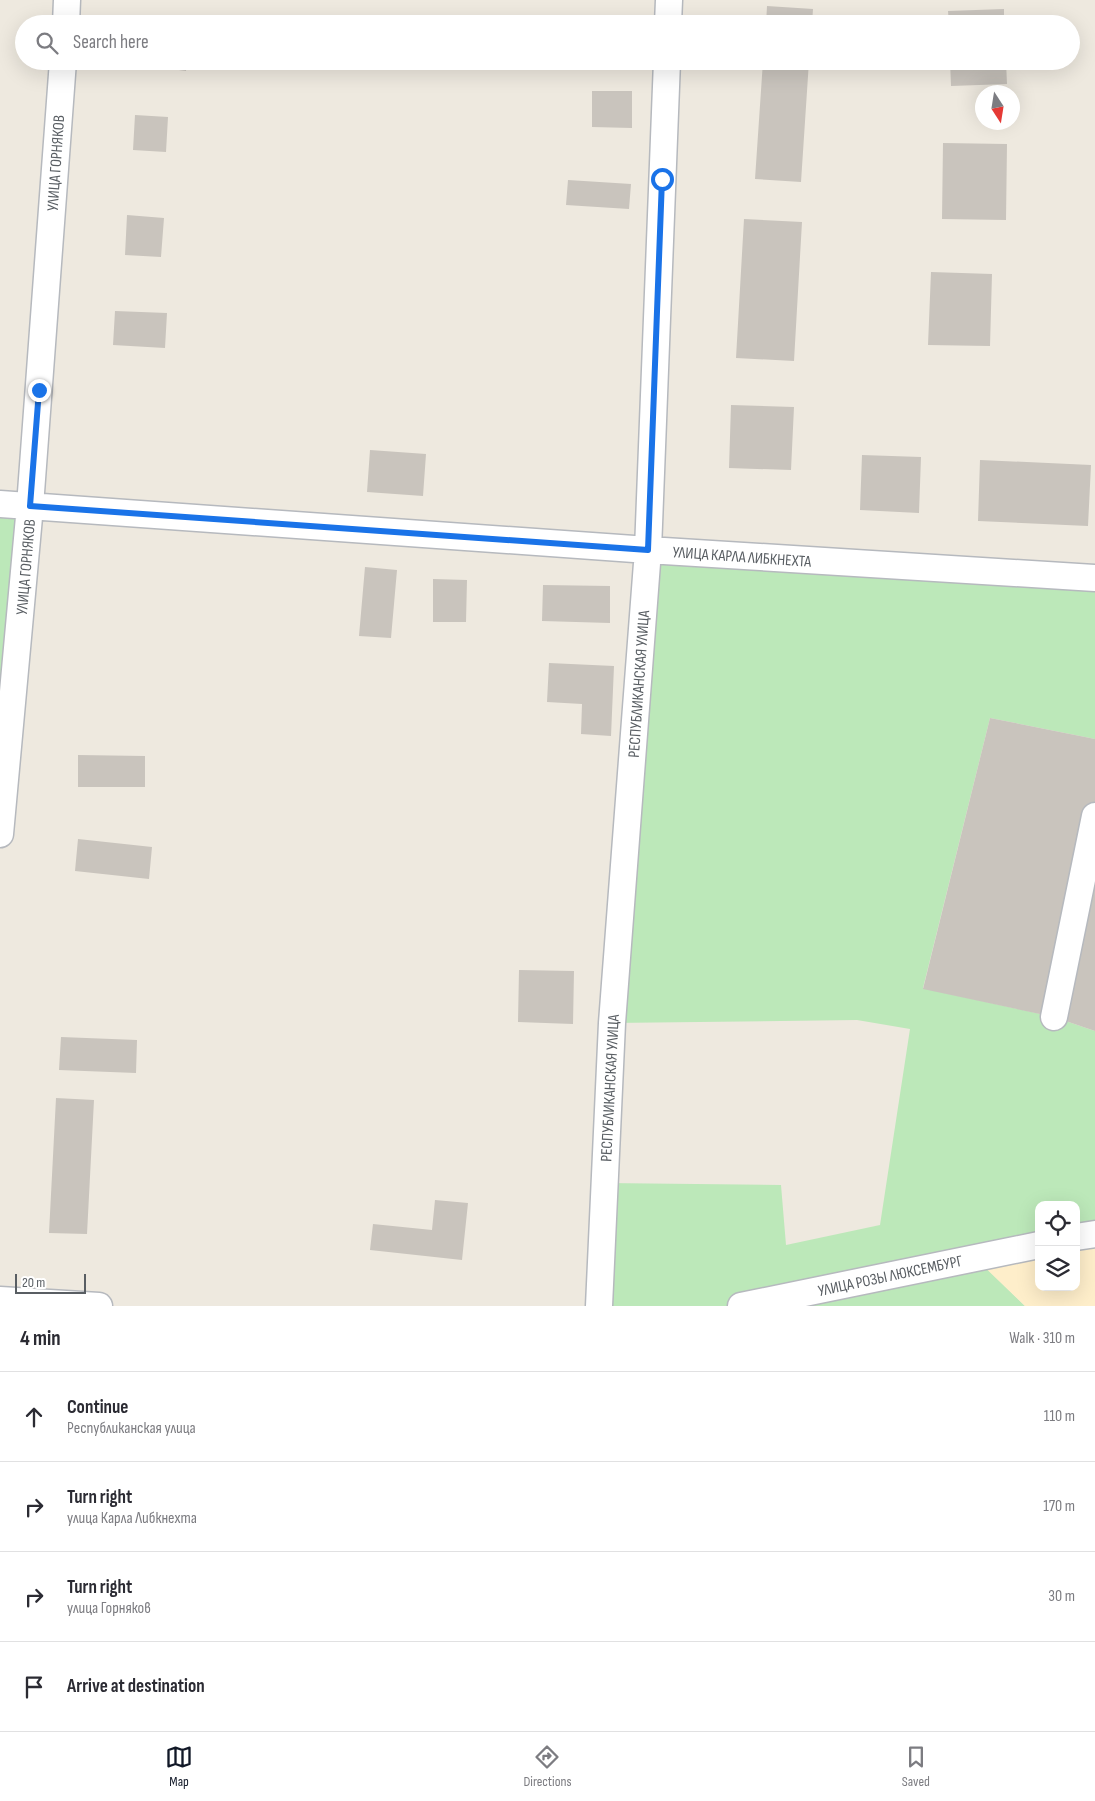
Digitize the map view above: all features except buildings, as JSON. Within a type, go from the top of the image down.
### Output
[{"type":"street","points":[[67,15],[68,0]]},
{"type":"street","points":[[668,15],[669,0]]},
{"type":"street","name":"УЛИЦА ГОРНЯКОВ","points":[[0,834],[30,506],[62,70]]},
{"type":"street","name":"РЕСПУБЛИКАНСКАЯ УЛИЦА","points":[[599,1306],[612,1023],[648,550],[667,70]]},
{"type":"street","name":"УЛИЦА КАРЛА ЛИБКНЕХТА","points":[[0,504],[648,550],[1095,578]]},
{"type":"street","points":[[1054,1017],[1095,816]]},
{"type":"street","points":[[1080,1236],[1095,1234]]},
{"type":"street","name":"УЛИЦА РОЗЫ ЛЮКСЕМБУРГ","points":[[741,1306],[1035,1246]]},
{"type":"street","points":[[0,1300],[98,1306]]},
{"type":"green space","points":[[0,504],[30,506],[0,834]]},
{"type":"green space","points":[[648,550],[1095,578],[1095,739],[990,718],[923,988],[1054,1017],[1095,1031],[1095,1234],[1080,1236],[1080,1201],[1035,1201],[1035,1246],[976,1258],[1025,1306],[599,1306],[604,1183],[781,1185],[786,1245],[880,1225],[910,1029],[857,1020],[612,1023]]},
{"type":"sand","points":[[1095,1234],[1095,1306],[1025,1306],[975,1258],[1035,1246],[1035,1291],[1080,1291],[1080,1236]]},
{"type":"route","points":[[39,390],[30,506],[648,550],[662,179]]}]
